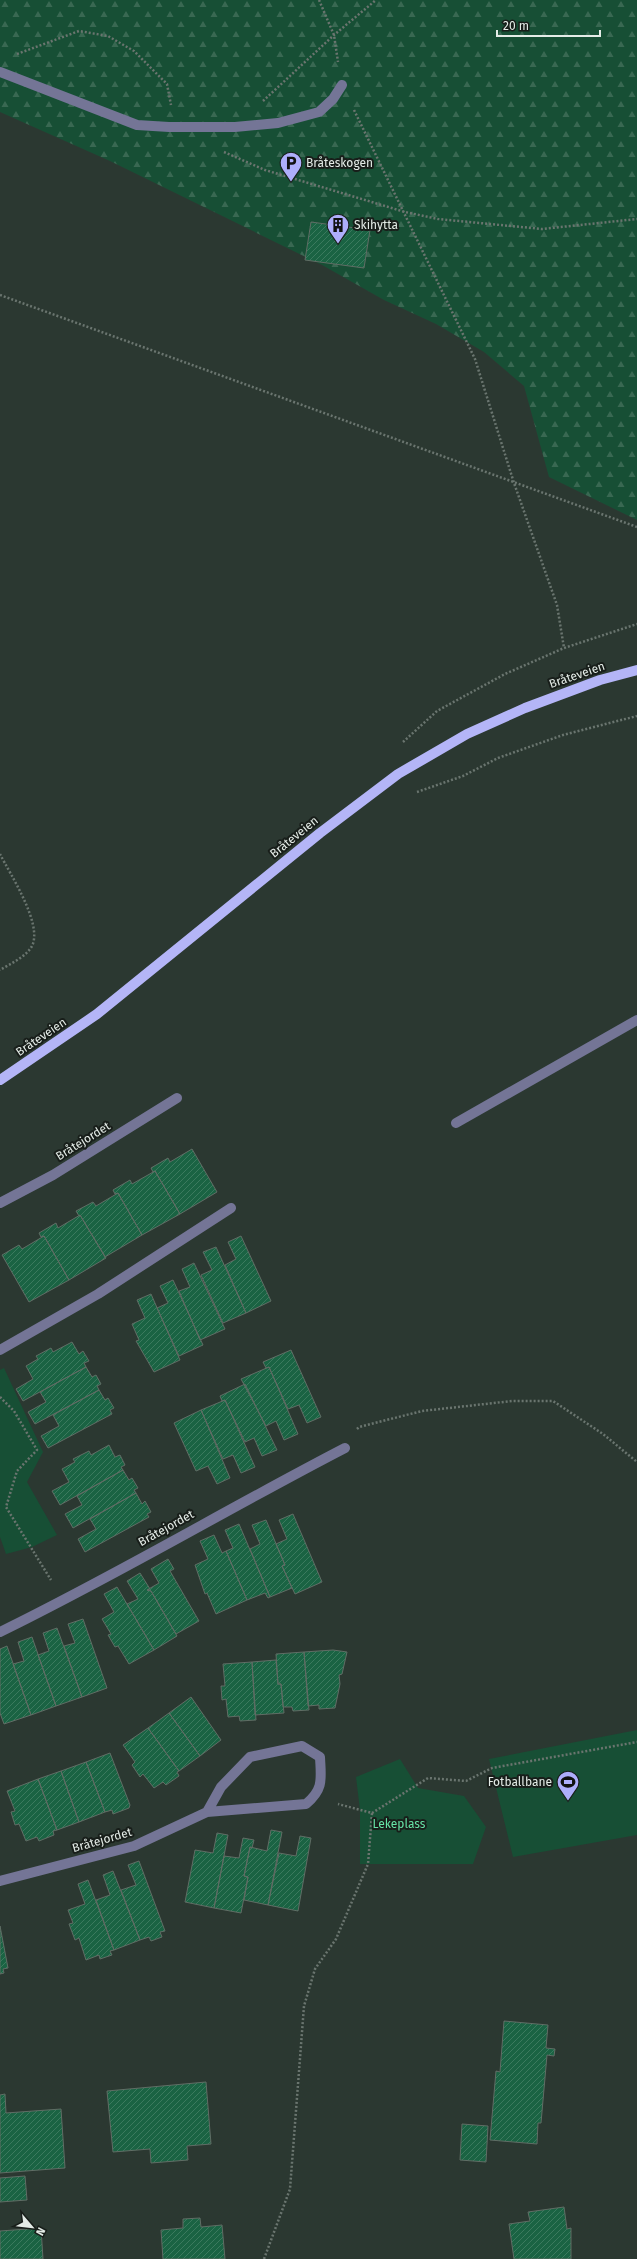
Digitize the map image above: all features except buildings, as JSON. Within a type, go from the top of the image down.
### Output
[{"type":"main road","name":"Bråteveien","points":[[0,1080],[97,1014],[368,796],[398,774],[467,734],[558,695],[600,680],[637,670]]},
{"type":"street","points":[[0,72],[137,125],[169,127],[235,127],[278,123],[319,112],[333,99],[342,85]]},
{"type":"street","points":[[456,1123],[637,1020]]},
{"type":"street","name":"Bråtejordet","points":[[0,1203],[53,1175],[177,1098]]},
{"type":"street","points":[[0,1350],[98,1294],[231,1208]]},
{"type":"street","name":"Bråtejordet","points":[[0,1632],[63,1602],[253,1496],[345,1448]]},
{"type":"street","points":[[207,1812],[220,1787],[250,1757],[302,1746],[320,1757],[321,1784],[314,1798]]},
{"type":"street","name":"Bråtejordet","points":[[0,1882],[134,1846],[207,1812],[306,1804],[314,1798]]},
{"type":"path","points":[[319,0],[334,35],[342,85],[389,185],[405,212],[475,359],[514,482],[556,605],[564,648]]},
{"type":"path","points":[[235,127],[334,35],[376,0]]},
{"type":"path","points":[[14,55],[79,31],[108,36],[134,51],[167,84],[171,105],[169,127]]},
{"type":"path","points":[[217,148],[265,170],[405,212],[438,219],[542,230],[637,219]]},
{"type":"path","points":[[0,295],[637,527]]},
{"type":"path","points":[[402,743],[437,711],[476,688],[534,659],[637,624]]},
{"type":"path","points":[[413,793],[463,776],[498,758],[563,735],[637,716]]},
{"type":"path","points":[[0,854],[29,911],[35,935],[32,945],[28,951],[0,970]]},
{"type":"path","points":[[0,1396],[14,1411],[37,1450],[17,1471],[6,1507],[63,1602]]},
{"type":"path","points":[[345,1448],[359,1427],[422,1411],[512,1401],[554,1402],[603,1434],[637,1462]]},
{"type":"path","points":[[314,1798],[372,1813],[428,1778],[466,1781],[492,1768],[637,1742]]},
{"type":"path","points":[[264,2259],[290,2190],[304,2006],[315,1969],[336,1939],[368,1864],[372,1813]]},
{"type":"green space","points":[[0,0],[637,0],[637,520],[549,477],[524,386],[484,352],[436,324],[384,300],[322,265],[110,161],[0,112]]},
{"type":"green space","points":[[4,1368],[43,1452],[27,1482],[57,1535],[32,1547],[6,1554],[0,1537],[0,1370]]},
{"type":"green space","name":"Fotballbane","points":[[637,1730],[637,1835],[513,1857],[489,1759]]},
{"type":"green space","name":"Lekeplass","points":[[400,1759],[418,1788],[464,1796],[486,1827],[473,1864],[360,1864],[360,1810],[356,1777]]},
{"type":"place","name":"Bråteskogen","points":[[291,182]]},
{"type":"place","name":"Skihytta","points":[[338,244]]},
{"type":"place","name":"Fotballbane","points":[[568,1802]]}]
